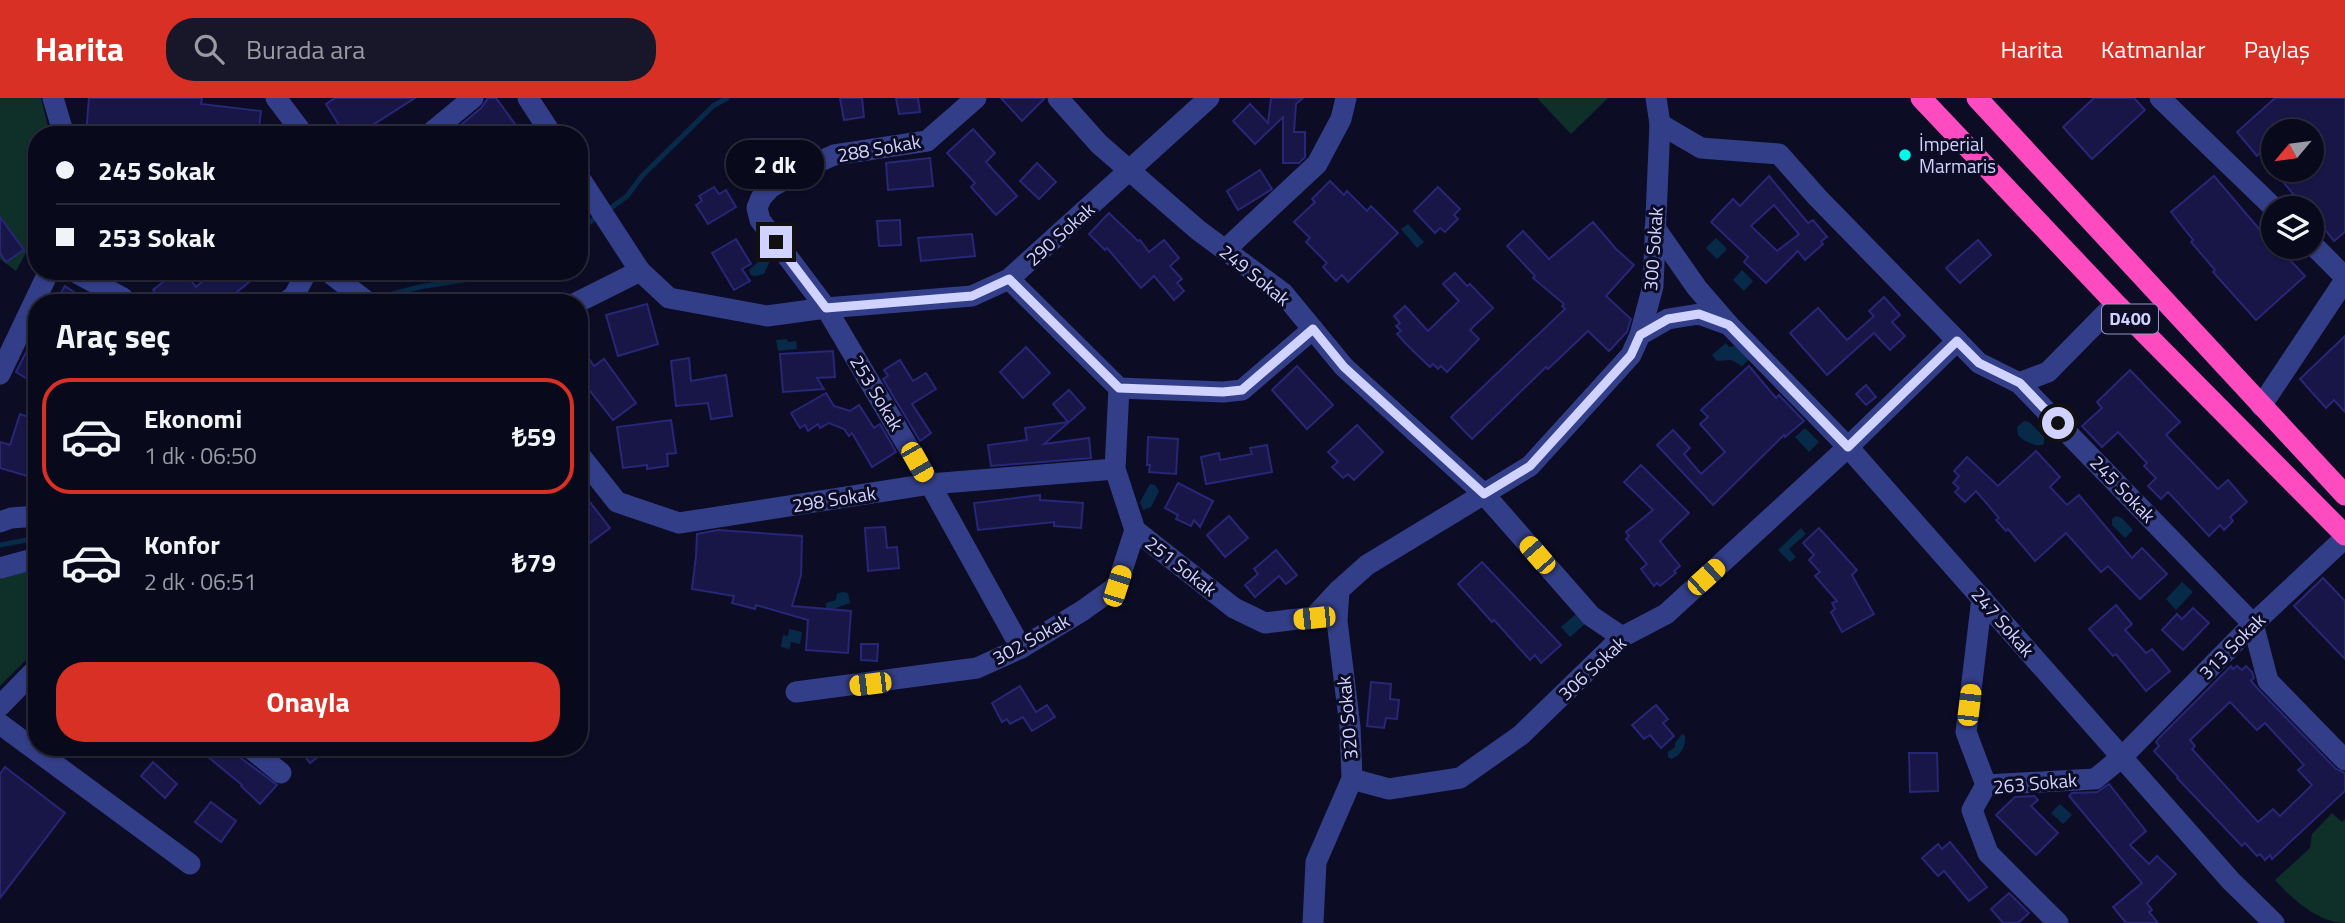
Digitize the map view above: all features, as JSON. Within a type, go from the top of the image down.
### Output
[{"type":"highway","name":"D400","points":[[1921,98],[2116,304],[2345,536]]},
{"type":"highway","name":"D400","points":[[1977,98],[2345,495]]},
{"type":"street","points":[[53,98],[61,126]]},
{"type":"street","points":[[276,98],[293,126]]},
{"type":"street","points":[[439,126],[473,98]]},
{"type":"street","points":[[528,98],[546,126]]},
{"type":"street","name":"288 Sokak","points":[[760,220],[757,208],[761,198],[770,188],[804,168],[834,155],[927,141],[976,98]]},
{"type":"street","name":"249 Sokak","points":[[1058,98],[1099,144],[1198,230],[1283,293],[1344,367],[1484,494],[1591,616],[1622,636]]},
{"type":"street","name":"290 Sokak","points":[[588,191],[640,271],[669,298],[767,316],[826,308],[972,296],[1009,279],[1209,98]]},
{"type":"street","points":[[1225,250],[1317,164],[1341,119],[1346,98]]},
{"type":"street","name":"300 Sokak","points":[[1339,590],[1367,565],[1530,466],[1631,355],[1640,335],[1653,286],[1660,124],[1656,98]]},
{"type":"street","points":[[2160,98],[2262,196]]},
{"type":"street","name":"245 Sokak","points":[[1660,124],[1701,148],[1779,154],[1817,197],[1979,363],[2020,383],[2253,624],[2268,681],[2345,760]]},
{"type":"street","name":"253 Sokak","points":[[760,220],[826,308],[930,484],[1021,648]]},
{"type":"street","name":"247 Sokak","points":[[1656,228],[1697,288],[1729,325],[1848,447],[2231,881],[2274,923]]},
{"type":"street","points":[[2261,406],[2345,278],[2324,256]]},
{"type":"street","points":[[588,297],[640,271]]},
{"type":"street","points":[[1009,279],[1119,388],[1223,392],[1242,390],[1313,329]]},
{"type":"street","points":[[90,280],[116,294]]},
{"type":"street","points":[[338,280],[356,294]]},
{"type":"street","points":[[2020,383],[2048,372],[2106,313]]},
{"type":"street","name":"247 Sokak","points":[[1640,335],[1668,319],[1699,314],[1729,325]]},
{"type":"street","points":[[0,374],[28,315]]},
{"type":"street","name":"306 Sokak","points":[[1352,779],[1389,789],[1460,778],[1521,735],[1622,636],[1666,614],[1848,447],[1957,341]]},
{"type":"street","name":"251 Sokak","points":[[1119,388],[1115,469],[1135,530],[1234,608],[1265,623],[1314,618],[1339,590]]},
{"type":"street","name":"298 Sokak","points":[[588,465],[617,502],[679,523],[930,484],[1115,469]]},
{"type":"street","points":[[0,504],[28,514]]},
{"type":"street","points":[[0,522],[28,517]]},
{"type":"street","name":"302 Sokak","points":[[796,692],[977,668],[1021,648],[1117,586],[1135,530]]},
{"type":"street","name":"313 Sokak","points":[[2122,757],[2253,624],[2345,536]]},
{"type":"street","points":[[0,568],[28,560]]},
{"type":"street","name":"320 Sokak","points":[[1313,923],[1317,862],[1352,779],[1350,727],[1337,621],[1339,590]]},
{"type":"street","points":[[1982,598],[1966,732],[1986,785]]},
{"type":"street","points":[[0,706],[28,677]]},
{"type":"street","points":[[0,724],[28,745]]},
{"type":"street","points":[[43,756],[190,864]]},
{"type":"street","points":[[260,756],[281,773]]},
{"type":"street","name":"263 Sokak","points":[[2058,923],[1987,853],[1972,810],[1986,785],[2095,779],[2122,757]]},
{"type":"green space","points":[[0,98],[41,98],[48,126],[28,126],[28,249],[16,271],[0,259]]},
{"type":"green space","points":[[1539,98],[1608,98],[1571,134]]},
{"type":"green space","points":[[28,570],[28,658],[0,686],[0,573]]},
{"type":"green space","points":[[2332,813],[2342,822],[2345,819],[2345,923],[2325,919],[2316,914],[2289,895],[2275,880],[2310,848],[2312,834]]},
{"type":"water","points":[[1408,224],[1424,242],[1417,248],[1401,229]]},
{"type":"water","points":[[1716,238],[1727,249],[1717,259],[1706,248]]},
{"type":"water","points":[[766,255],[770,261],[764,274],[751,275],[749,270]]},
{"type":"water","points":[[1742,270],[1753,281],[1744,291],[1733,280]]},
{"type":"water","points":[[787,339],[788,342],[796,341],[797,349],[778,351],[776,340]]},
{"type":"water","points":[[1726,343],[1751,357],[1742,366],[1731,360],[1717,361],[1712,355]]},
{"type":"water","points":[[2024,421],[2029,422],[2044,437],[2044,444],[2030,443],[2018,435],[2017,427]]},
{"type":"water","points":[[1805,428],[1819,442],[1809,452],[1795,437]]},
{"type":"water","points":[[1150,484],[1155,485],[1159,491],[1151,507],[1143,510],[1140,502]]},
{"type":"water","points":[[2116,516],[2122,518],[2133,530],[2125,538],[2112,525],[2112,519]]},
{"type":"water","points":[[1801,528],[1806,534],[1789,549],[1796,557],[1790,562],[1778,550]]},
{"type":"water","points":[[2182,582],[2193,592],[2176,610],[2166,599]]},
{"type":"water","points":[[848,593],[850,603],[833,609],[830,613],[826,609],[826,603],[836,600],[837,594]]},
{"type":"water","points":[[1576,614],[1585,624],[1570,637],[1561,627]]},
{"type":"water","points":[[789,629],[802,632],[800,644],[791,642],[790,649],[781,647],[783,635],[788,636]]},
{"type":"water","points":[[1682,734],[1685,736],[1684,747],[1678,756],[1671,759],[1668,752],[1675,747]]},
{"type":"water","points":[[2060,804],[2072,815],[2063,824],[2051,813]]},
{"type":"building","points":[[89,98],[202,98],[201,104],[261,111],[259,126],[87,126]]},
{"type":"building","points":[[335,98],[415,98],[371,126],[339,126],[326,104]]},
{"type":"building","points":[[488,98],[496,98],[516,126],[460,126],[481,108]]},
{"type":"building","points":[[840,98],[862,98],[864,117],[844,120]]},
{"type":"building","points":[[896,98],[918,98],[920,112],[899,114]]},
{"type":"building","points":[[1001,98],[1045,98],[1022,121]]},
{"type":"building","points":[[1271,98],[1303,98],[1296,104],[1294,132],[1305,132],[1305,157],[1299,163],[1283,163],[1283,117],[1255,144],[1233,121],[1250,104],[1268,123]]},
{"type":"building","points":[[2094,98],[2134,98],[2145,110],[2092,159],[2063,127]]},
{"type":"building","points":[[2275,98],[2345,98],[2345,232],[2334,241],[2324,228],[2324,196],[2295,196],[2283,182],[2324,182],[2324,119],[2261,119],[2261,154],[2257,156],[2237,132]]},
{"type":"building","points":[[973,129],[995,153],[986,162],[1017,196],[996,215],[971,187],[975,183],[947,153]]},
{"type":"building","points":[[930,158],[933,186],[888,190],[886,163]]},
{"type":"building","points":[[1037,163],[1056,182],[1039,199],[1020,181]]},
{"type":"building","points":[[1260,170],[1272,189],[1238,210],[1227,191]]},
{"type":"building","points":[[1769,176],[1808,223],[1813,220],[1827,237],[1805,260],[1798,251],[1766,283],[1744,262],[1748,257],[1711,222],[1733,199],[1740,206]],"holes":[[[1774,205],[1799,234],[1777,251],[1751,226]]]},
{"type":"building","points":[[2214,176],[2261,229],[2261,259],[2289,259],[2305,276],[2256,320],[2213,272],[2215,270],[2191,242],[2193,240],[2171,212]]},
{"type":"building","points":[[1330,181],[1344,195],[1347,191],[1367,211],[1371,206],[1398,233],[1348,282],[1342,275],[1336,281],[1323,267],[1327,263],[1306,242],[1310,238],[1294,222],[1315,202],[1312,199]]},
{"type":"building","points":[[714,187],[719,194],[726,190],[736,207],[708,224],[696,205],[702,201],[699,196]]},
{"type":"building","points":[[1438,187],[1460,209],[1454,215],[1458,219],[1445,232],[1440,228],[1435,233],[1414,211]]},
{"type":"building","points":[[1109,213],[1140,240],[1149,252],[1164,240],[1179,258],[1170,266],[1182,279],[1177,283],[1184,291],[1174,300],[1154,276],[1141,288],[1107,248],[1105,250],[1089,234]]},
{"type":"building","points":[[0,217],[24,250],[6,262],[0,253]]},
{"type":"building","points":[[900,220],[901,245],[879,246],[877,221]]},
{"type":"building","points":[[1593,222],[1634,265],[1606,296],[1631,319],[1627,332],[1609,351],[1588,331],[1548,369],[1546,367],[1472,439],[1451,417],[1565,309],[1562,306],[1564,304],[1533,278],[1535,276],[1507,246],[1523,231],[1549,259]]},
{"type":"building","points":[[972,234],[975,256],[921,261],[918,238]]},
{"type":"building","points":[[736,239],[751,264],[742,269],[750,281],[734,290],[712,253]]},
{"type":"building","points":[[1978,240],[1991,255],[1960,283],[1946,268]]},
{"type":"building","points":[[1455,273],[1493,308],[1470,330],[1479,339],[1447,372],[1441,366],[1438,369],[1433,364],[1430,367],[1408,346],[1397,334],[1401,331],[1396,326],[1400,323],[1394,316],[1405,306],[1428,331],[1459,301],[1443,284]]},
{"type":"building","points":[[166,280],[191,280],[196,287],[204,280],[252,280],[234,294],[156,294],[153,290]]},
{"type":"building","points":[[65,286],[77,294],[60,294]]},
{"type":"building","points":[[1884,297],[1900,315],[1892,322],[1905,336],[1890,350],[1874,333],[1827,375],[1790,333],[1818,308],[1847,340],[1874,316],[1869,311]]},
{"type":"building","points":[[647,304],[658,344],[618,356],[606,315]]},
{"type":"building","points":[[2345,336],[2345,412],[2334,400],[2326,408],[2300,379]]},
{"type":"building","points":[[1026,347],[1050,373],[1023,398],[1000,372]]},
{"type":"building","points":[[28,349],[28,379],[16,372]]},
{"type":"building","points":[[833,351],[835,377],[817,378],[824,389],[783,392],[780,354]]},
{"type":"building","points":[[588,357],[594,366],[604,359],[636,403],[613,420],[588,388]]},
{"type":"building","points":[[689,358],[691,381],[726,375],[732,416],[711,419],[708,403],[676,406],[671,361]]},
{"type":"building","points":[[900,360],[913,381],[926,373],[936,389],[912,404],[931,433],[920,441],[883,379],[888,376],[884,370]]},
{"type":"building","points":[[1297,366],[1333,405],[1307,429],[1272,390]]},
{"type":"building","points":[[1749,366],[1776,398],[1779,395],[1804,421],[1785,437],[1784,435],[1713,505],[1657,445],[1673,430],[1690,448],[1684,454],[1701,474],[1725,452],[1700,424],[1708,417],[1701,410]]},
{"type":"building","points":[[2130,370],[2180,422],[2166,435],[2218,489],[2228,480],[2247,502],[2230,517],[2233,521],[2224,530],[2220,525],[2209,536],[2168,492],[2161,499],[2148,486],[2156,478],[2144,466],[2147,463],[2118,432],[2102,447],[2082,426],[2102,408],[2097,402]]},
{"type":"building","points":[[1866,385],[1876,397],[1866,405],[1856,394]]},
{"type":"building","points":[[1069,390],[1085,408],[1044,444],[1089,438],[1091,458],[991,466],[988,445],[1027,440],[1025,428],[1068,422],[1053,404]]},
{"type":"building","points":[[826,393],[834,406],[850,411],[859,405],[874,428],[880,424],[896,452],[872,467],[852,433],[849,436],[844,429],[829,423],[820,428],[818,424],[808,431],[805,425],[800,428],[791,413]]},
{"type":"building","points":[[20,414],[28,417],[28,476],[0,468],[0,442],[10,445]]},
{"type":"building","points":[[671,420],[676,453],[667,454],[668,466],[623,468],[617,427]]},
{"type":"building","points":[[1357,425],[1383,452],[1354,480],[1348,474],[1343,478],[1332,467],[1338,462],[1328,452]]},
{"type":"building","points":[[1148,437],[1178,439],[1176,474],[1149,472]]},
{"type":"building","points":[[1267,445],[1272,472],[1206,484],[1201,457],[1219,453],[1220,460],[1252,454],[1250,448]]},
{"type":"building","points":[[2036,451],[2060,477],[2050,487],[2067,505],[2079,495],[2132,558],[2142,548],[2167,574],[2140,599],[2108,566],[2101,572],[2066,533],[2035,561],[2008,529],[2006,531],[1996,520],[1999,518],[1976,491],[1965,502],[1955,492],[1959,488],[1953,483],[1959,476],[1954,471],[1967,457],[1998,486]]},
{"type":"building","points":[[1641,465],[1689,513],[1660,541],[1680,566],[1674,571],[1676,573],[1660,586],[1657,583],[1654,586],[1641,569],[1647,564],[1626,539],[1629,536],[1626,532],[1653,510],[1624,482]]},
{"type":"building","points":[[1178,483],[1213,501],[1200,527],[1194,520],[1191,526],[1176,519],[1178,515],[1165,508]]},
{"type":"building","points":[[1040,495],[1040,500],[1083,503],[1081,528],[1054,526],[1054,522],[978,530],[974,503]]},
{"type":"building","points":[[588,500],[610,528],[590,543],[588,540]]},
{"type":"building","points":[[1229,516],[1248,538],[1225,557],[1207,535]]},
{"type":"building","points":[[885,527],[887,548],[897,547],[899,568],[868,571],[865,528]]},
{"type":"building","points":[[1819,528],[1857,570],[1852,575],[1874,614],[1842,632],[1831,612],[1835,609],[1832,603],[1837,601],[1815,576],[1820,572],[1809,560],[1814,555],[1803,543]]},
{"type":"building","points":[[718,530],[802,536],[801,575],[792,606],[851,611],[848,653],[806,650],[808,620],[756,605],[755,609],[732,603],[734,596],[692,589],[697,534]]},
{"type":"building","points":[[1276,550],[1297,575],[1286,584],[1279,576],[1255,597],[1245,585],[1258,574],[1254,569]]},
{"type":"building","points":[[1482,562],[1561,645],[1541,663],[1535,655],[1530,660],[1458,584]]},
{"type":"building","points":[[2323,578],[2345,601],[2345,659],[2294,606]]},
{"type":"building","points":[[2116,605],[2132,624],[2125,630],[2146,653],[2152,649],[2170,671],[2146,691],[2116,654],[2113,656],[2089,629]]},
{"type":"building","points":[[2193,608],[2209,623],[2183,650],[2162,630],[2177,614],[2182,619]]},
{"type":"building","points":[[861,644],[878,644],[877,661],[861,660]]},
{"type":"building","points":[[2231,666],[2233,669],[2237,666],[2242,670],[2246,666],[2254,678],[2251,681],[2259,690],[2336,769],[2345,773],[2345,791],[2272,859],[2270,855],[2265,860],[2260,854],[2257,856],[2245,843],[2242,846],[2177,778],[2154,751],[2159,746],[2156,742]],"holes":[[[2230,702],[2257,730],[2265,723],[2304,765],[2298,770],[2312,785],[2280,816],[2273,809],[2258,822],[2192,749],[2195,746],[2190,740]]]},
{"type":"building","points":[[1371,682],[1391,684],[1390,699],[1399,700],[1397,719],[1386,718],[1384,728],[1367,726]]},
{"type":"building","points":[[1020,686],[1036,712],[1047,705],[1055,717],[1032,731],[1023,717],[1010,724],[1007,719],[1002,722],[992,703]]},
{"type":"building","points":[[1656,705],[1668,719],[1663,723],[1674,736],[1661,748],[1650,735],[1644,739],[1632,725]]},
{"type":"building","points":[[1909,753],[1937,753],[1938,791],[1910,792]]},
{"type":"building","points":[[207,756],[238,756],[277,785],[260,804]]},
{"type":"building","points":[[305,756],[319,756],[310,763]]},
{"type":"building","points":[[153,762],[177,784],[165,798],[141,776]]},
{"type":"building","points":[[5,767],[65,813],[0,898],[0,774]]},
{"type":"building","points":[[2109,784],[2146,831],[2130,845],[2149,864],[2157,856],[2176,874],[2147,903],[2152,910],[2149,912],[2158,923],[2126,923],[2113,907],[2142,883],[2069,796],[2072,793],[2097,792]]},
{"type":"building","points":[[2034,796],[2038,800],[2031,806],[2058,833],[2036,855],[1996,815],[2015,797]]},
{"type":"building","points":[[211,802],[236,821],[221,842],[195,822]]},
{"type":"building","points":[[1950,842],[1987,887],[1969,901],[1944,871],[1938,876],[1922,858],[1938,844],[1942,849]]},
{"type":"building","points":[[2009,893],[2029,913],[2018,923],[2003,923],[1991,909]]},
{"type":"waterway","points":[[608,210],[627,196],[642,176],[713,106],[727,98]]},
{"type":"waterway","points":[[588,224],[600,215]]},
{"type":"waterway","points":[[393,294],[464,280]]},
{"type":"waterway","points":[[0,545],[28,540]]},
{"type":"place","name":"İmperial Marmaris","points":[[1905,155]]},
{"type":"route","points":[[776,242],[826,308],[972,296],[1009,279],[1119,388],[1223,392],[1242,390],[1313,329],[1344,367],[1484,494],[1530,466],[1631,355],[1640,335],[1668,319],[1699,314],[1729,325],[1848,447],[1957,341],[1979,363],[2020,383],[2058,423]]}]
